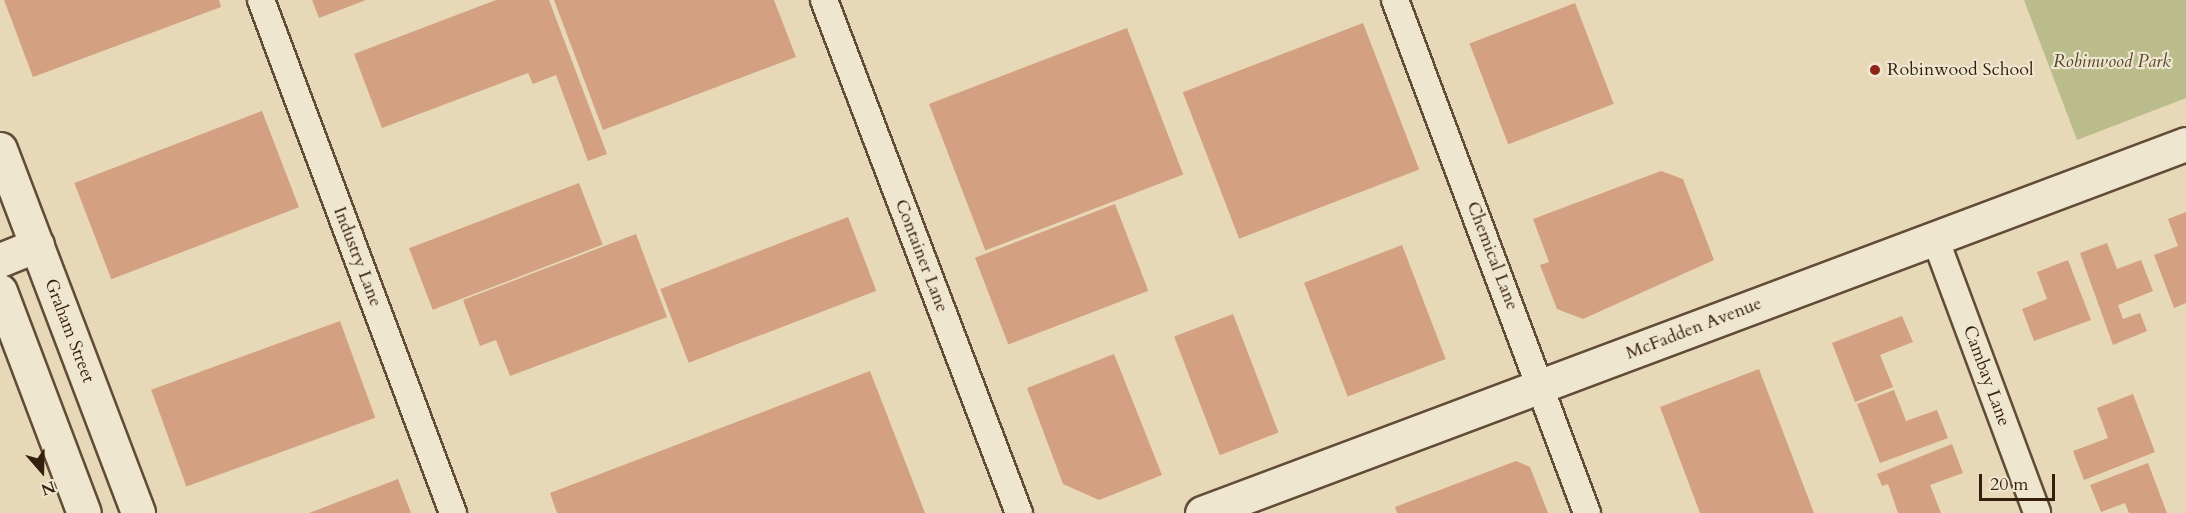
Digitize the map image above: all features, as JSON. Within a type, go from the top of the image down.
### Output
[{"type":"street","name":"Industry Lane","points":[[261,0],[453,513]]},
{"type":"street","name":"Container Lane","points":[[824,0],[1019,513]]},
{"type":"street","name":"Chemical Lane","points":[[1395,0],[1587,513]]},
{"type":"street","name":"McFadden Avenue","points":[[1202,513],[2186,144]]},
{"type":"street","name":"Graham Street","points":[[0,149],[138,513]]},
{"type":"street","name":"Cambay Lane","points":[[1935,238],[2037,513]]},
{"type":"street","points":[[0,260],[37,246]]},
{"type":"street","points":[[0,291],[84,513]]},
{"type":"green space","name":"Robinwood Park","points":[[2024,0],[2186,0],[2186,98],[2077,140]]},
{"type":"building","points":[[4,0],[219,0],[221,7],[33,77]]},
{"type":"building","points":[[312,0],[366,0],[319,18]]},
{"type":"building","points":[[496,0],[549,0],[607,154],[588,161],[556,75],[533,84],[528,73],[382,128],[354,54]]},
{"type":"building","points":[[554,0],[774,0],[796,57],[603,130]]},
{"type":"building","points":[[1575,3],[1614,104],[1508,144],[1470,43]]},
{"type":"building","points":[[1363,23],[1419,170],[1239,239],[1183,92]]},
{"type":"building","points":[[1127,28],[1183,175],[985,251],[929,104]]},
{"type":"building","points":[[262,111],[299,207],[111,279],[74,183]]},
{"type":"building","points":[[1661,171],[1683,179],[1714,260],[1583,319],[1557,309],[1540,265],[1549,262],[1533,219]]},
{"type":"building","points":[[579,183],[603,245],[433,310],[409,248]]},
{"type":"building","points":[[1115,204],[1148,291],[1008,345],[975,258]]},
{"type":"building","points":[[2186,212],[2186,303],[2174,308],[2154,255],[2178,246],[2168,219]]},
{"type":"building","points":[[848,217],[876,291],[689,363],[660,289]]},
{"type":"building","points":[[636,234],[667,317],[510,376],[496,340],[480,346],[463,300]]},
{"type":"building","points":[[2107,243],[2117,269],[2141,260],[2153,291],[2118,305],[2123,319],[2140,313],[2147,331],[2113,345],[2080,253]]},
{"type":"building","points":[[1402,245],[1446,359],[1348,397],[1304,283]]},
{"type":"building","points":[[2068,260],[2091,320],[2034,341],[2022,309],[2047,299],[2037,272]]},
{"type":"building","points":[[1233,314],[1279,433],[1220,455],[1174,337]]},
{"type":"building","points":[[1902,316],[1913,342],[1880,355],[1893,387],[1855,402],[1832,343]]},
{"type":"building","points":[[340,321],[375,418],[186,487],[151,390]]},
{"type":"building","points":[[1114,354],[1162,475],[1099,500],[1063,484],[1027,388]]},
{"type":"building","points":[[1759,369],[1814,513],[1700,513],[1660,407]]},
{"type":"building","points":[[870,371],[925,513],[557,513],[550,493]]},
{"type":"building","points":[[1894,390],[1906,421],[1937,410],[1948,438],[1880,463],[1857,404]]},
{"type":"building","points":[[2133,394],[2155,452],[2084,480],[2073,451],[2108,438],[2097,408]]},
{"type":"building","points":[[1952,444],[1963,473],[1930,485],[1941,513],[1898,513],[1888,484],[1882,486],[1877,474]]},
{"type":"building","points":[[1516,461],[1530,467],[1548,513],[1397,513],[1395,507]]},
{"type":"building","points":[[2148,463],[2167,513],[2129,513],[2125,503],[2101,512],[2090,485]]},
{"type":"building","points":[[398,479],[411,513],[309,513]]},
{"type":"place","name":"Robinwood School","points":[[1875,70]]}]
